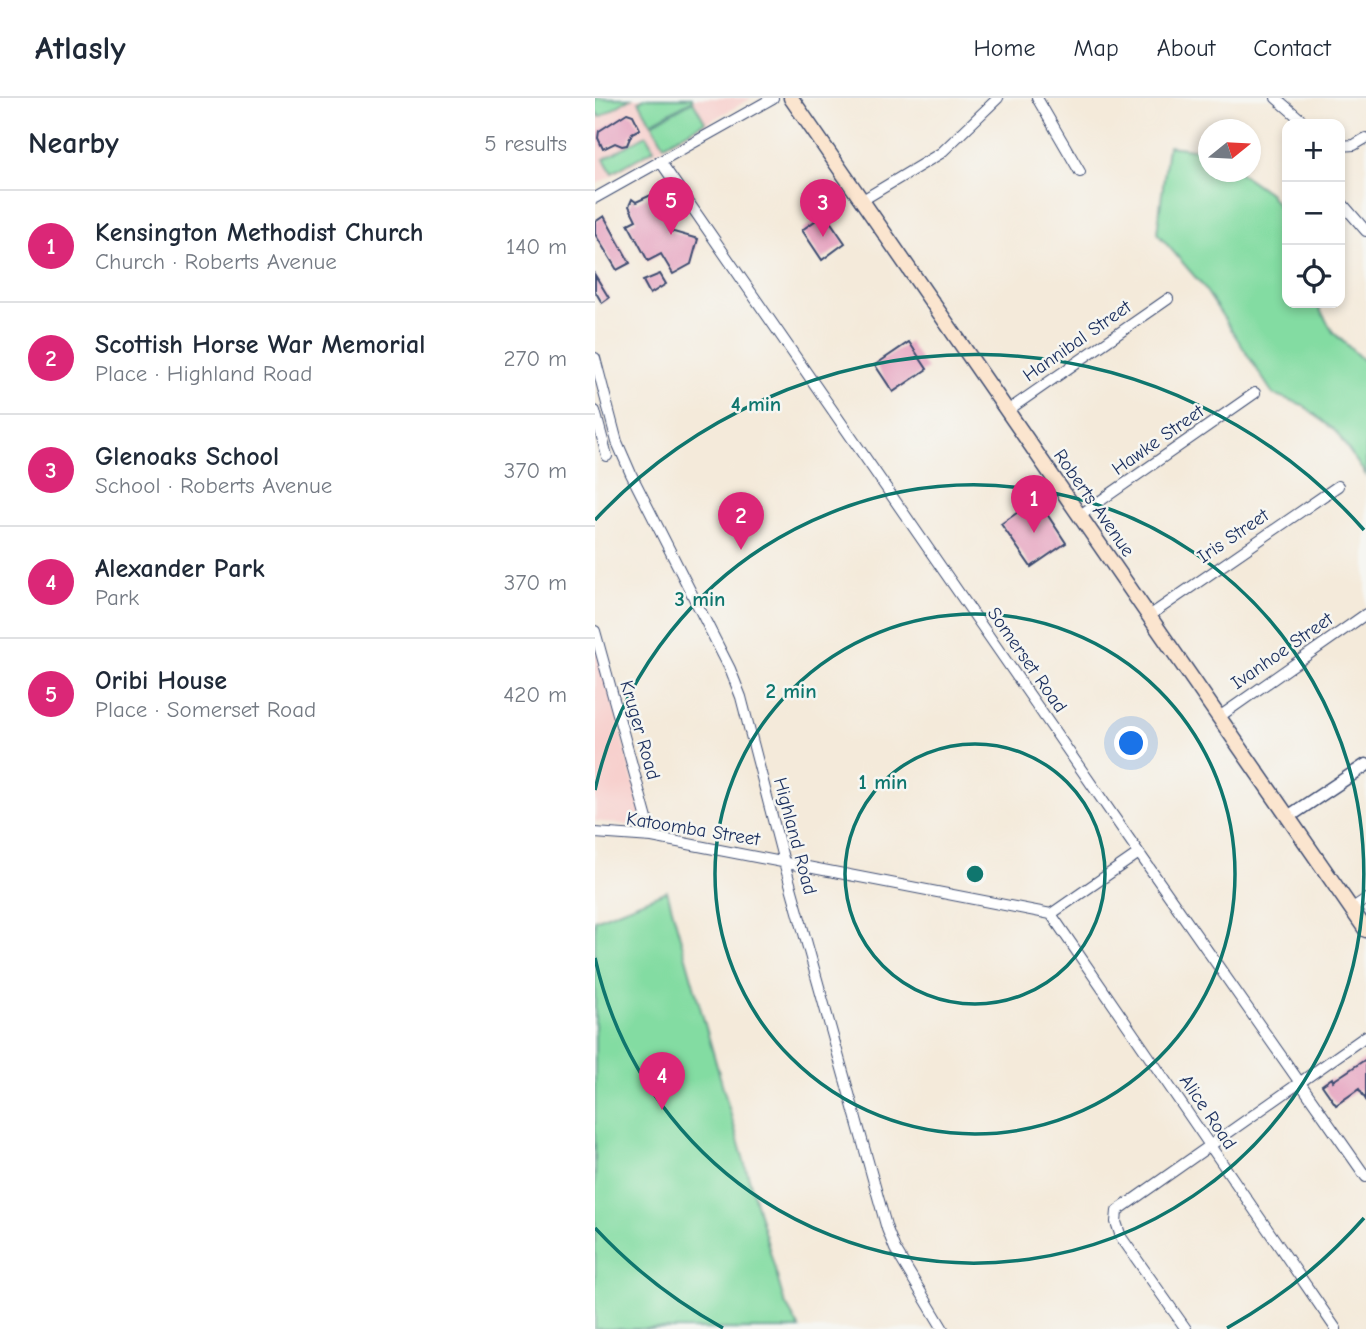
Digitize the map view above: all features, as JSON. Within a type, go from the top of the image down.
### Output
[{"type":"main road","name":"Roberts Avenue","points":[[791,98],[1366,930]]},
{"type":"street","points":[[595,198],[773,98]]},
{"type":"street","points":[[861,201],[941,153],[998,98]]},
{"type":"street","points":[[1037,98],[1080,172]]},
{"type":"street","points":[[1276,98],[1300,119]]},
{"type":"street","points":[[1345,146],[1355,145],[1366,138]]},
{"type":"street","name":"Somerset Road","points":[[660,161],[1366,1177]]},
{"type":"street","points":[[1345,207],[1366,231]]},
{"type":"street","name":"Hannibal Street","points":[[1007,411],[1168,299]]},
{"type":"street","name":"Highland Road","points":[[595,358],[617,442],[736,682],[887,1229],[895,1249],[943,1329]]},
{"type":"street","name":"Hawke Street","points":[[1080,515],[1255,393]]},
{"type":"street","points":[[595,411],[607,456]]},
{"type":"street","name":"Iris Street","points":[[1149,616],[1338,486]]},
{"type":"street","name":"Ivanhoe Street","points":[[1219,717],[1366,614]]},
{"type":"street","name":"Kruger Road","points":[[595,631],[652,838]]},
{"type":"street","points":[[1288,817],[1366,765]]},
{"type":"street","name":"Katoomba Street","points":[[595,833],[652,838],[1051,914]]},
{"type":"street","points":[[1051,914],[1139,853]]},
{"type":"street","points":[[1351,909],[1366,899]]},
{"type":"street","name":"Alice Road","points":[[1051,914],[1336,1329]]},
{"type":"street","points":[[1186,1329],[1121,1237],[1115,1216],[1123,1206],[1366,1036]]},
{"type":"shaded area","points":[[595,98],[752,98],[595,185]]},
{"type":"shaded area","points":[[595,634],[645,827],[595,821]]},
{"type":"green space","points":[[595,98],[631,98],[600,117],[595,110]]},
{"type":"green space","points":[[645,98],[693,100],[651,123],[639,101]]},
{"type":"green space","points":[[693,101],[705,122],[664,145],[652,124]]},
{"type":"green space","points":[[646,135],[654,149],[612,173],[604,159]]},
{"type":"green space","points":[[1168,146],[1198,150],[1198,182],[1253,182],[1269,193],[1282,212],[1282,308],[1319,308],[1333,332],[1366,363],[1366,475],[1336,432],[1303,405],[1273,394],[1203,286],[1157,233]]},
{"type":"green space","points":[[667,891],[784,1301],[800,1329],[595,1329],[595,920]]},
{"type":"building","points":[[627,113],[633,115],[640,129],[632,133],[627,145],[615,143],[603,149],[598,138],[599,131]]},
{"type":"building","points":[[651,195],[670,231],[698,239],[691,264],[673,274],[661,254],[648,261],[628,224],[636,220],[629,206],[632,199],[636,202]]},
{"type":"building","points":[[825,214],[845,243],[822,260],[802,230]]},
{"type":"building","points":[[604,216],[630,263],[617,270],[595,234],[595,222]]},
{"type":"building","points":[[660,274],[666,284],[650,294],[643,281]]},
{"type":"building","points":[[595,275],[609,298],[602,303],[595,291]]},
{"type":"building","points":[[909,342],[927,369],[893,392],[875,365]]},
{"type":"building","points":[[1037,499],[1066,543],[1031,567],[1001,524]]},
{"type":"building","points":[[1366,1059],[1366,1100],[1359,1089],[1336,1105],[1322,1085],[1332,1078],[1333,1081]]},
{"type":"place","name":"Oribi House","points":[[671,235]]},
{"type":"place","name":"Glenoaks School","points":[[823,237]]},
{"type":"place","name":"Kensington Methodist Church","points":[[1034,533]]},
{"type":"place","name":"Scottish Horse War Memorial","points":[[741,550]]},
{"type":"place","name":"Alexander Park","points":[[662,1110]]}]
